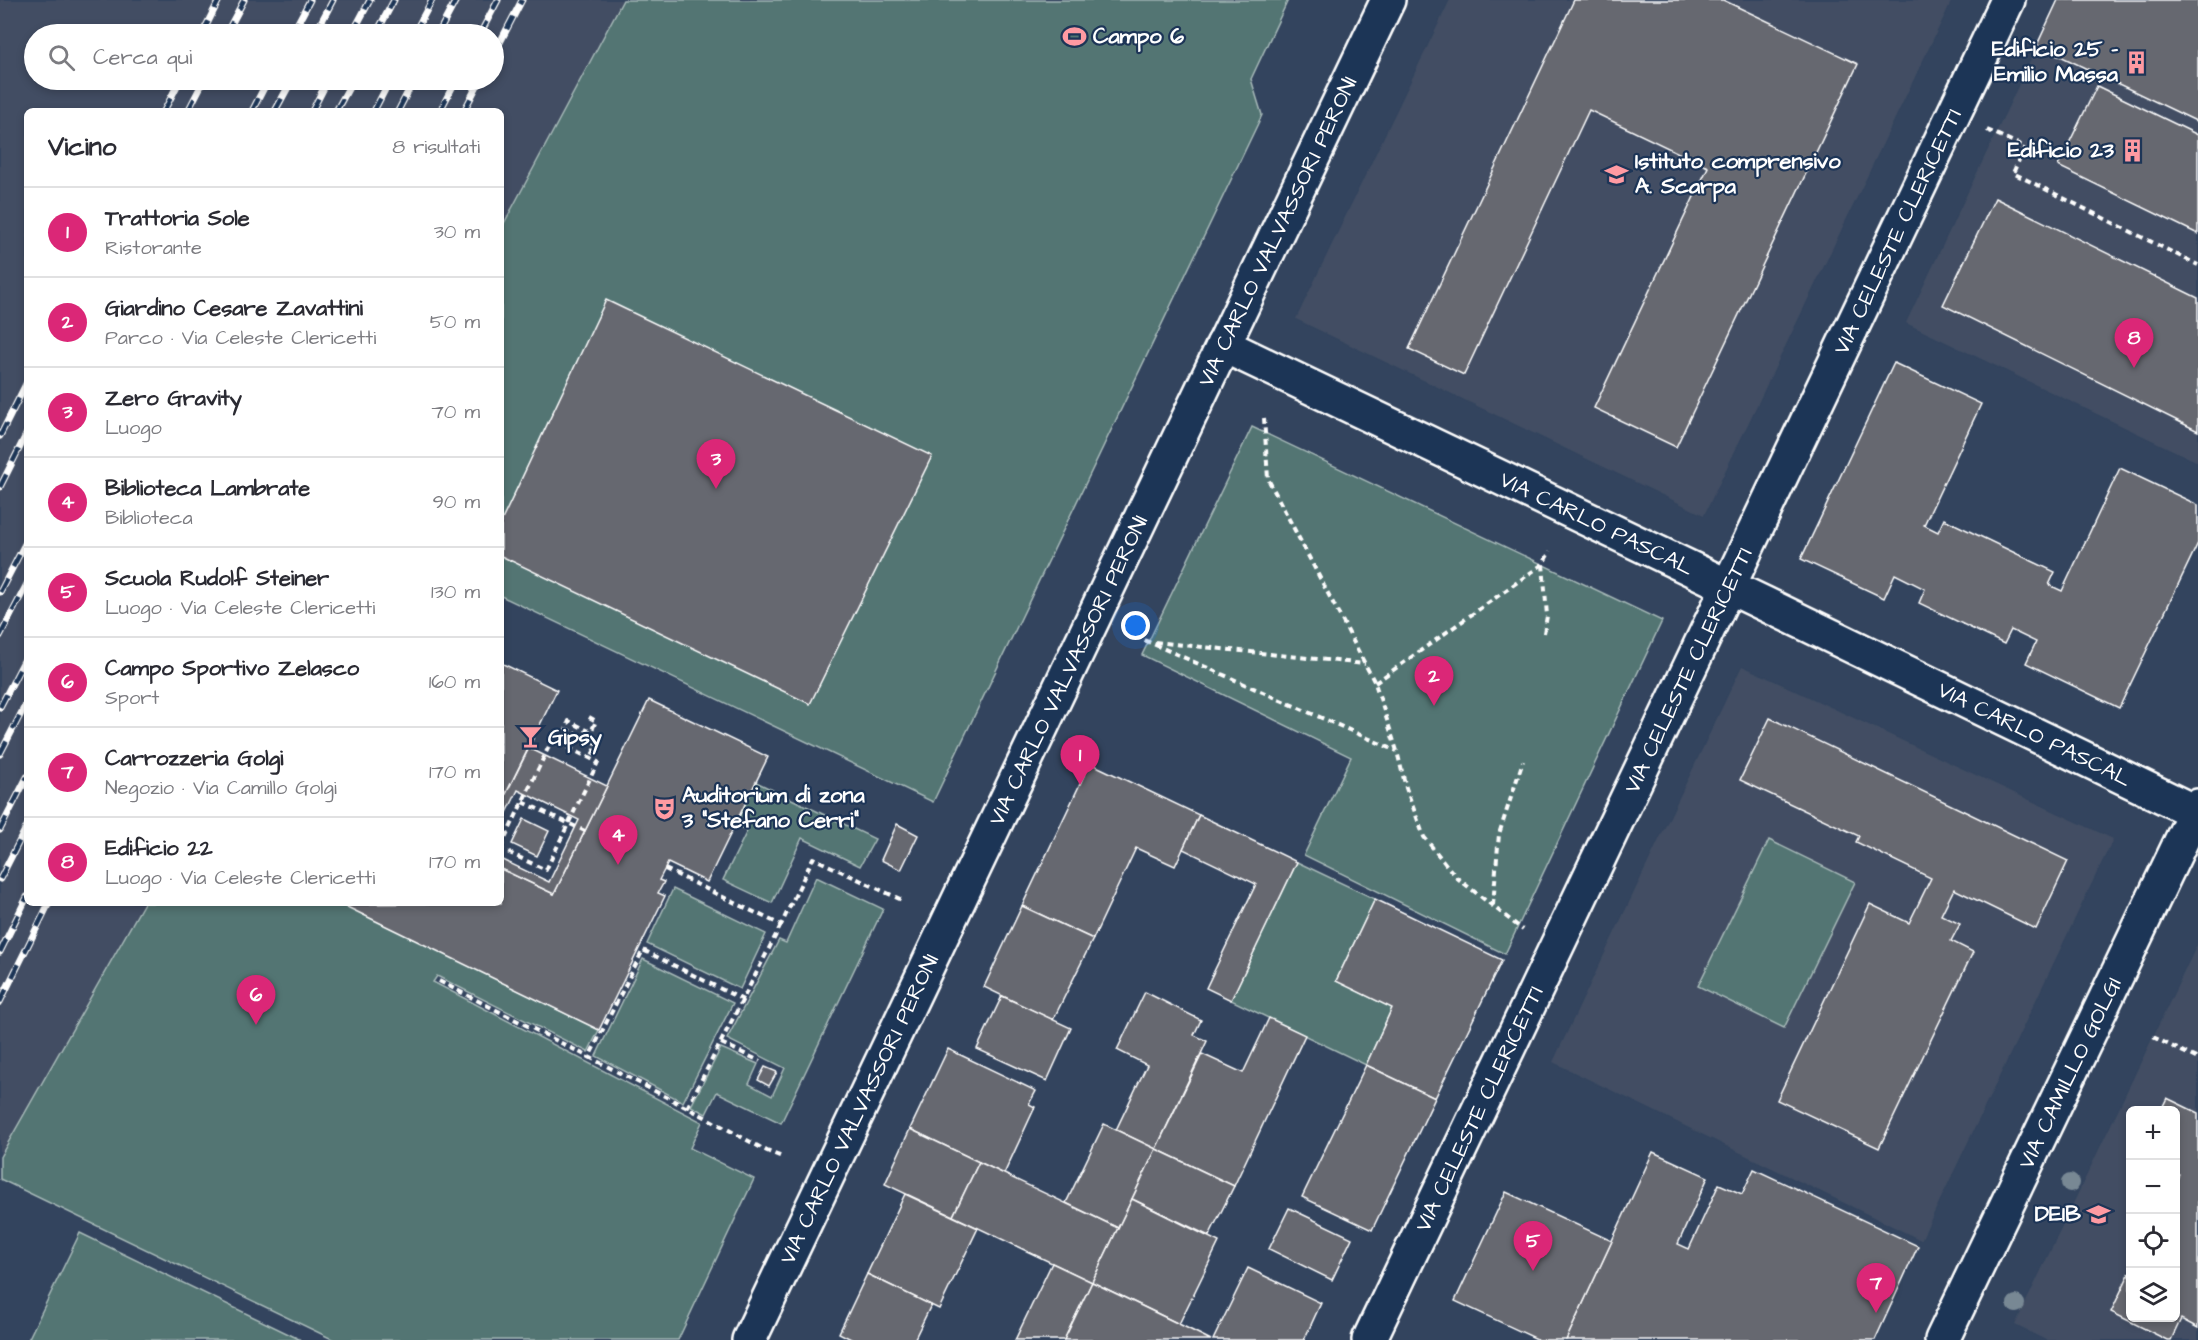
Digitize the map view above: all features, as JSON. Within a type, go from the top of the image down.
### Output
[{"type":"street","name":"VIA CARLO VALVASSORI PERONI","points":[[749,1340],[1388,0]]},
{"type":"street","name":"VIA CELESTE CLERICETTI","points":[[1369,1340],[2008,0]]},
{"type":"street","name":"VIA CARLO PASCAL","points":[[1223,345],[2197,809]]},
{"type":"street","name":"VIA CAMILLO GOLGI","points":[[1942,1340],[2197,809]]},
{"type":"path","points":[[1987,129],[2025,147],[2013,173],[2198,265]]},
{"type":"path","points":[[1264,418],[1268,479],[1375,683],[1397,751],[1406,788],[1424,837],[1456,877],[1552,955]]},
{"type":"path","points":[[1375,683],[1543,564],[1550,551]]},
{"type":"path","points":[[1543,564],[1547,616],[1544,633]]},
{"type":"path","points":[[1135,636],[1397,751]]},
{"type":"path","points":[[1148,641],[1366,664]]},
{"type":"path","points":[[589,717],[596,721],[591,732],[569,721],[566,729],[598,744],[590,759]]},
{"type":"path","points":[[504,842],[552,741],[598,762],[546,870],[504,849]]},
{"type":"path","points":[[1493,906],[1499,834],[1523,760]]},
{"type":"path","points":[[523,802],[585,831]]},
{"type":"path","points":[[687,1108],[813,858],[904,901]]},
{"type":"path","points":[[665,869],[781,925]]},
{"type":"path","points":[[589,1058],[643,950],[743,999]]},
{"type":"path","points":[[439,981],[782,1157]]},
{"type":"path","points":[[2152,1037],[2198,1059]]},
{"type":"path","points":[[721,1043],[760,1061]]},
{"type":"shaded area","points":[[0,0],[623,0],[504,223],[504,108],[24,108],[24,906],[142,906],[0,1157]]},
{"type":"shaded area","name":"Istituto comprensivo A. Scarpa","points":[[1450,0],[1952,0],[1704,515],[1296,319]]},
{"type":"shaded area","points":[[2059,0],[2198,0],[2198,462],[1906,323]]},
{"type":"shaded area","points":[[1742,666],[2113,839],[1921,1240],[1553,1062]]},
{"type":"shaded area","name":"DEIB","points":[[2198,943],[2198,1340],[2046,1340],[2015,1325]]},
{"type":"green space","points":[[623,0],[1288,0],[1251,79],[1262,115],[933,802],[504,597],[504,223]]},
{"type":"green space","points":[[1252,427],[1662,621],[1505,954],[1304,855],[1351,757],[1142,655]]},
{"type":"green space","points":[[756,782],[875,839],[860,866],[802,838],[772,903],[723,880],[747,831],[735,824]]},
{"type":"green space","points":[[1769,840],[1855,882],[1784,1028],[1698,986]]},
{"type":"green space","points":[[1297,862],[1375,899],[1336,981],[1392,1008],[1366,1065],[1231,1000]]},
{"type":"green space","points":[[816,877],[883,909],[781,1123],[717,1092],[706,1114],[691,1106],[721,1048],[758,1064],[749,1084],[772,1096],[785,1068],[727,1039],[779,940],[786,943]]},
{"type":"green space","points":[[673,889],[766,934],[740,989],[647,944]]},
{"type":"green space","points":[[142,906],[348,906],[599,1030],[588,1052],[437,976],[433,982],[702,1122],[690,1148],[754,1179],[678,1340],[334,1340],[0,1179],[0,1157]]},
{"type":"green space","points":[[643,959],[733,1003],[683,1102],[596,1056]]},
{"type":"green space","points":[[80,1233],[301,1340],[28,1340]]},
{"type":"building","points":[[1574,0],[1723,0],[1858,64],[1676,447],[1594,408],[1708,167],[1589,110],[1464,375],[1409,349]]},
{"type":"building","name":"Edificio 25 – Emilio Massa","points":[[2058,0],[2198,0],[2198,122],[2037,45]]},
{"type":"building","name":"Edificio 23","points":[[2097,86],[2198,135],[2198,234],[2058,166]]},
{"type":"building","points":[[1995,198],[2198,298],[2198,431],[1943,305]]},
{"type":"building","points":[[606,300],[932,456],[810,704],[504,557],[504,516]]},
{"type":"building","points":[[1894,363],[1981,404],[1924,525],[1938,532],[1944,519],[2055,572],[2049,585],[2062,591],[2120,468],[2198,505],[2198,543],[2119,708],[2026,663],[2036,642],[2011,630],[2004,644],[1919,603],[1925,589],[1895,574],[1884,598],[1801,559]]},
{"type":"building","points":[[504,664],[557,690],[504,798]]},
{"type":"building","points":[[649,700],[768,757],[707,882],[668,863],[659,880],[664,882],[658,893],[665,896],[599,1030],[345,906],[504,906],[504,870],[554,894]]},
{"type":"building","points":[[1770,718],[2068,861],[2036,929],[1954,889],[1941,915],[1960,924],[1951,941],[1973,952],[1879,1148],[1777,1100],[1870,904],[1909,923],[1931,878],[1856,842],[1859,836],[1740,780]]},
{"type":"building","points":[[529,748],[607,786],[554,894],[504,870],[504,860],[549,882],[579,820],[518,790],[504,819],[504,798]]},
{"type":"building","points":[[1090,763],[1199,815],[1175,866],[1136,848],[1093,939],[1022,906]]},
{"type":"building","points":[[1199,815],[1297,862],[1231,1000],[1206,988],[1256,884],[1183,849]]},
{"type":"building","points":[[524,819],[549,831],[537,856],[512,844]]},
{"type":"building","points":[[897,824],[918,835],[901,870],[881,860]]},
{"type":"building","points":[[1375,899],[1502,960],[1435,1098],[1366,1065],[1392,1008],[1336,981]]},
{"type":"building","points":[[1022,906],[1093,939],[1053,1020],[984,987]]},
{"type":"building","points":[[1145,992],[1201,1020],[1194,1035],[1207,1041],[1156,1149],[1116,1130],[1147,1065],[1117,1050]]},
{"type":"building","points":[[1002,996],[1071,1028],[1047,1081],[977,1049]]},
{"type":"building","points":[[1269,1018],[1305,1035],[1234,1186],[1156,1149],[1202,1054],[1243,1073]]},
{"type":"building","points":[[948,1049],[1036,1091],[1029,1104],[1035,1107],[1004,1174],[910,1129]]},
{"type":"building","points":[[1366,1065],[1435,1098],[1372,1230],[1302,1197]]},
{"type":"building","points":[[765,1067],[777,1072],[769,1086],[758,1080]]},
{"type":"building","points":[[2167,1098],[2198,1113],[2198,1328],[2181,1319],[2180,1321],[2180,1106],[2163,1106]]},
{"type":"building","points":[[1104,1124],[1156,1149],[1118,1228],[1066,1203]]},
{"type":"building","points":[[910,1129],[979,1162],[953,1216],[885,1184]]},
{"type":"building","points":[[1156,1149],[1234,1186],[1209,1236],[1132,1199]]},
{"type":"building","points":[[1653,1152],[1708,1177],[1678,1244],[1689,1249],[1719,1184],[1742,1194],[1754,1169],[1918,1246],[1875,1340],[1566,1340]]},
{"type":"building","points":[[979,1162],[1118,1228],[1092,1282],[953,1216]]},
{"type":"building","points":[[1506,1192],[1612,1241],[1566,1340],[1539,1340],[1455,1301]]},
{"type":"building","points":[[905,1194],[978,1228],[939,1309],[867,1274]]},
{"type":"building","points":[[1132,1199],[1219,1242],[1179,1324],[1092,1282]]},
{"type":"building","points":[[1289,1208],[1352,1238],[1332,1280],[1269,1249]]},
{"type":"building","points":[[1052,1263],[1092,1282],[1064,1340],[1015,1340]]},
{"type":"building","points":[[1248,1268],[1321,1303],[1304,1340],[1213,1340]]},
{"type":"building","points":[[867,1274],[931,1305],[914,1340],[853,1340],[839,1333]]},
{"type":"building","points":[[2126,1280],[2126,1320],[2111,1312]]},
{"type":"building","points":[[1092,1282],[1179,1324],[1211,1340],[1064,1340]]},
{"type":"building","points":[[2131,1322],[2180,1322],[2171,1340]]},
{"type":"railway","points":[[207,24],[219,0]]},
{"type":"railway","points":[[231,24],[244,0]]},
{"type":"railway","points":[[297,24],[310,0]]},
{"type":"railway","points":[[320,24],[333,0]]},
{"type":"railway","points":[[357,24],[370,0]]},
{"type":"railway","points":[[381,24],[394,0]]},
{"type":"railway","points":[[419,24],[432,0]]},
{"type":"railway","points":[[443,24],[456,0]]},
{"type":"railway","points":[[485,24],[498,0]]},
{"type":"railway","points":[[504,35],[522,0]]},
{"type":"railway","points":[[166,108],[175,90]]},
{"type":"railway","points":[[190,108],[199,90]]},
{"type":"railway","points":[[254,108],[263,90]]},
{"type":"railway","points":[[277,108],[287,90]]},
{"type":"railway","points":[[314,108],[323,90]]},
{"type":"railway","points":[[338,108],[348,90]]},
{"type":"railway","points":[[376,108],[385,90]]},
{"type":"railway","points":[[400,108],[409,90]]},
{"type":"railway","points":[[442,108],[451,90]]},
{"type":"railway","points":[[466,108],[475,90]]},
{"type":"railway","points":[[0,436],[24,388]]},
{"type":"railway","points":[[0,487],[24,439]]},
{"type":"railway","points":[[0,592],[24,546]]},
{"type":"railway","points":[[0,636],[24,590]]},
{"type":"railway","points":[[0,707],[24,661]]},
{"type":"railway","points":[[0,754],[24,708]]},
{"type":"railway","points":[[0,830],[24,783]]},
{"type":"railway","points":[[0,879],[24,832]]},
{"type":"railway","points":[[0,952],[24,903]]},
{"type":"railway","points":[[0,1002],[48,906]]},
{"type":"place","name":"Campo 6","points":[[1075,36]]},
{"type":"place","name":"Edificio 25 – Emilio Massa","points":[[2136,62]]},
{"type":"place","name":"Edificio 23","points":[[2132,150]]},
{"type":"place","name":"Istituto comprensivo A. Scarpa","points":[[1617,174]]},
{"type":"place","name":"Edificio 22","points":[[2134,368]]},
{"type":"place","name":"Zero Gravity","points":[[716,489]]},
{"type":"place","name":"Giardino Cesare Zavattini","points":[[1434,706]]},
{"type":"place","name":"Gipsy","points":[[530,737]]},
{"type":"place","name":"Trattoria Sole","points":[[1080,785]]},
{"type":"place","name":"Auditorium di zona 3 \"Stefano Cerri\"","points":[[664,808]]},
{"type":"place","name":"Biblioteca Lambrate","points":[[618,865]]},
{"type":"place","name":"Campo Sportivo Zelasco","points":[[256,1025]]},
{"type":"place","name":"DEIB","points":[[2099,1214]]},
{"type":"place","name":"Scuola Rudolf Steiner","points":[[1533,1271]]},
{"type":"place","name":"Carrozzeria Golgi","points":[[1876,1313]]}]
